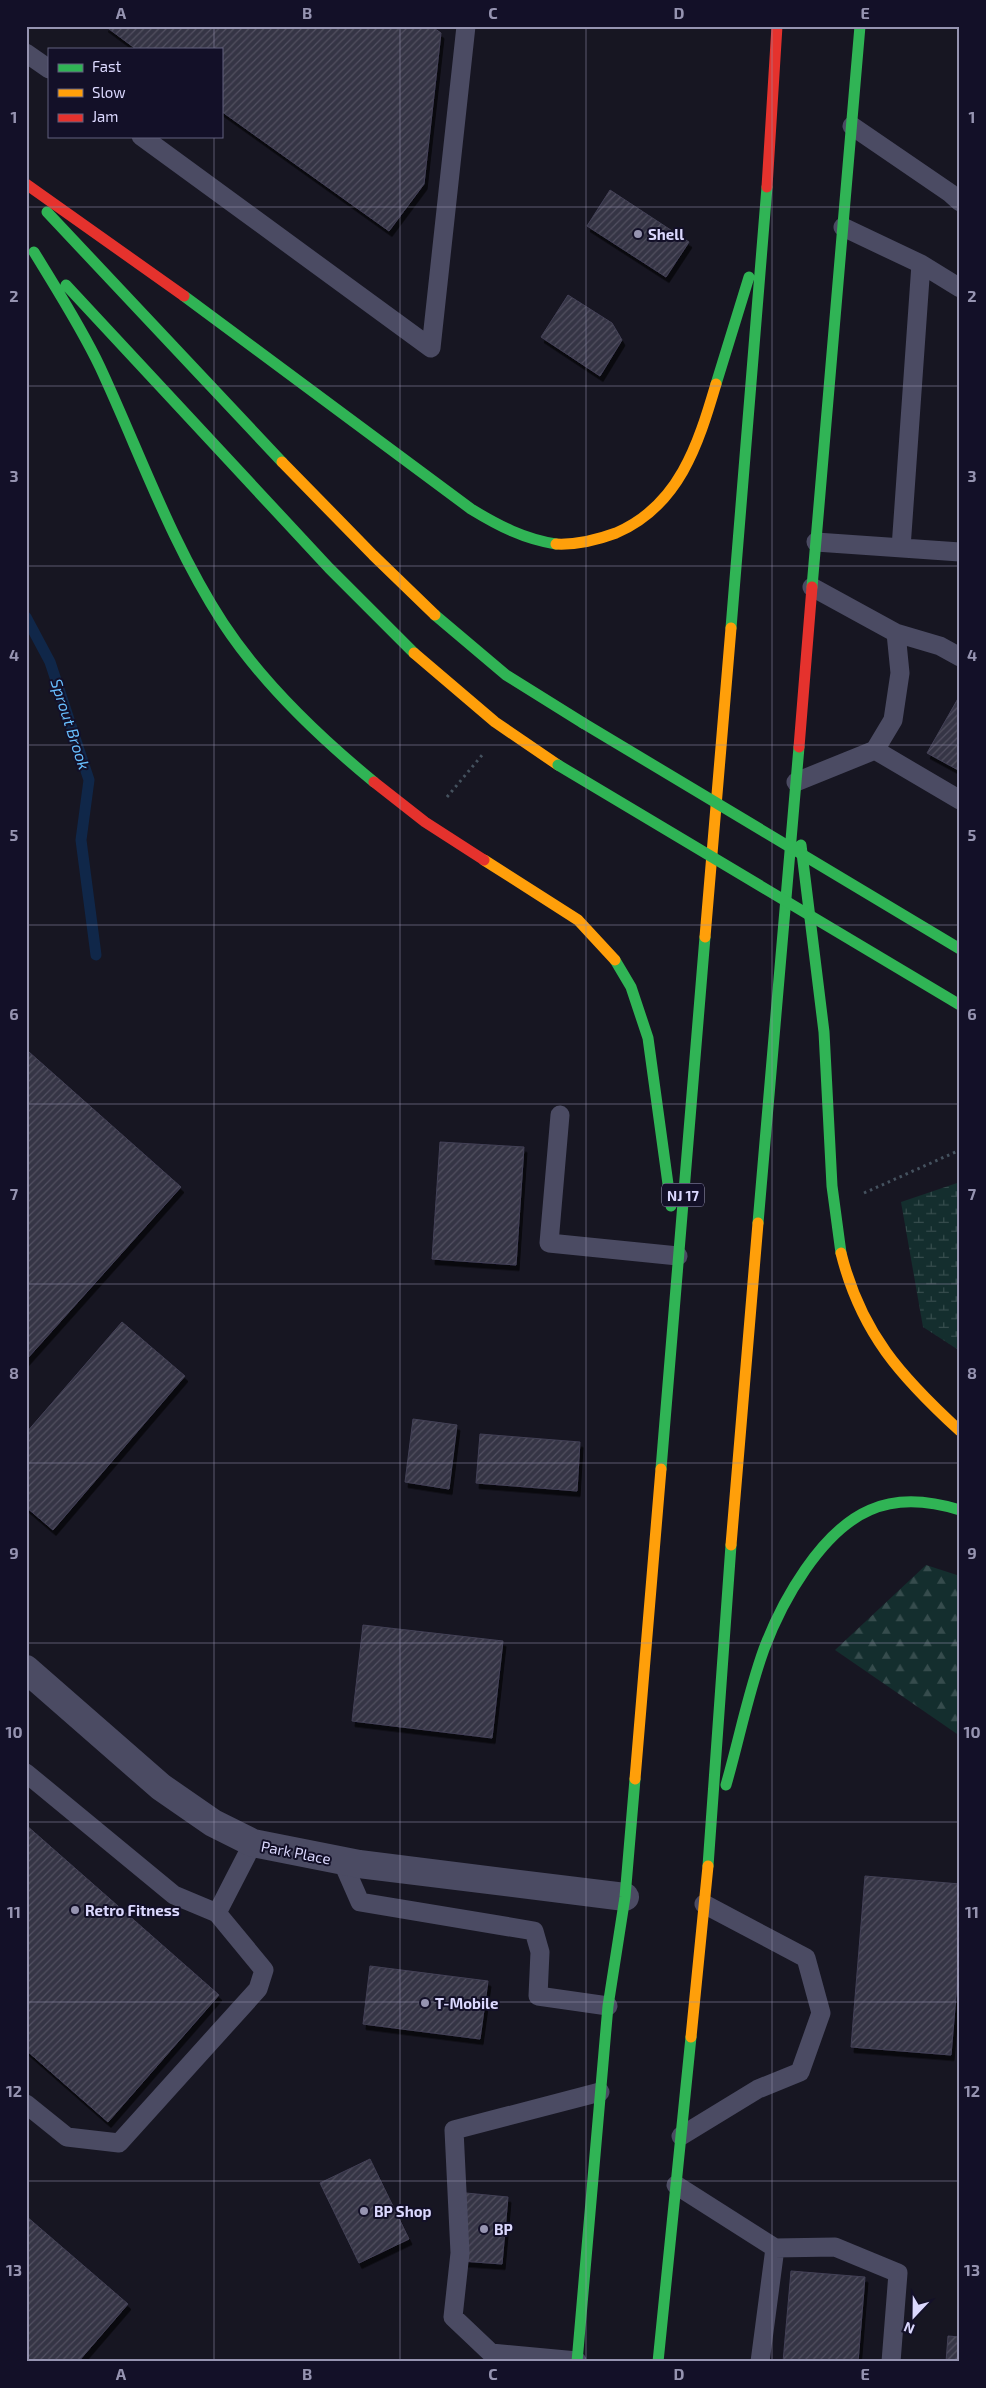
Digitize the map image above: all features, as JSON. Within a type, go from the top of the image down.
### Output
[{"type":"highway","name":"NJ 17","points":[[577,2361],[608,2006],[624,1897],[765,223],[778,26]]},
{"type":"highway","points":[[658,2362],[711,1837],[732,1533],[860,26]]},
{"type":"highway","points":[[26,184],[130,256],[472,509],[515,534],[557,544],[579,543],[604,538],[625,529],[645,517],[663,502],[677,486],[698,444],[765,223]]},
{"type":"highway","points":[[26,188],[106,278],[383,565],[484,657],[541,698],[583,724],[960,949]]},
{"type":"highway","points":[[30,248],[99,365],[175,540],[224,624],[251,661],[318,731],[390,795],[426,822],[578,920],[600,939],[616,959],[631,986],[641,1011],[648,1038],[678,1256]]},
{"type":"highway","points":[[30,248],[113,333],[305,544],[401,642],[482,714],[518,741],[960,1005]]},
{"type":"highway","points":[[795,788],[817,963],[826,1061],[832,1172],[842,1259],[859,1309],[874,1336],[902,1373],[932,1406],[960,1431]]},
{"type":"highway","points":[[711,1837],[764,1649],[793,1590],[812,1562],[861,1515],[888,1504],[920,1502],[948,1505],[960,1510]]},
{"type":"street","name":"Park Place","points":[[26,1669],[161,1787],[213,1824],[253,1843],[342,1861],[624,1897]]},
{"type":"lane","points":[[144,138],[431,348],[466,26]]},
{"type":"lane","points":[[26,53],[48,68]]},
{"type":"lane","points":[[852,126],[950,193],[960,202]]},
{"type":"lane","points":[[843,227],[921,264],[960,288]]},
{"type":"lane","points":[[901,548],[921,264]]},
{"type":"lane","points":[[816,542],[960,552]]},
{"type":"lane","points":[[812,587],[896,633],[940,646],[960,657]]},
{"type":"lane","points":[[795,788],[875,750],[893,720],[900,673],[896,633]]},
{"type":"lane","points":[[875,750],[960,800]]},
{"type":"lane","points":[[560,1115],[549,1244],[678,1256]]},
{"type":"lane","points":[[26,1773],[174,1895],[217,1913],[264,1970],[258,1989],[119,2143],[67,2137],[26,2104]]},
{"type":"lane","points":[[217,1913],[253,1843]]},
{"type":"lane","points":[[342,1861],[360,1902],[534,1931],[540,1952],[538,1996],[608,2006]]},
{"type":"lane","points":[[681,2136],[758,2089],[800,2072],[822,2013],[806,1958],[704,1904]]},
{"type":"lane","points":[[577,2361],[491,2357],[453,2317],[460,2253],[454,2130],[600,2092]]},
{"type":"lane","points":[[676,2185],[775,2248],[835,2247],[898,2273],[891,2362]]},
{"type":"lane","points":[[760,2362],[775,2248]]},
{"type":"path","points":[[446,798],[488,749]]},
{"type":"path","points":[[862,1194],[960,1150]]},
{"type":"green space","points":[[960,1182],[960,1351],[923,1327],[901,1202]]},
{"type":"green space","points":[[926,1565],[960,1576],[960,1736],[835,1650]]},
{"type":"building","points":[[105,26],[431,26],[441,33],[424,184],[389,231],[222,112],[222,48],[135,48]]},
{"type":"building","name":"Shell","points":[[610,190],[689,242],[666,277],[587,226]]},
{"type":"building","points":[[568,295],[612,323],[622,340],[600,376],[541,337]]},
{"type":"building","points":[[960,695],[960,771],[927,753]]},
{"type":"building","points":[[29,1052],[181,1187],[26,1360],[26,1055]]},
{"type":"building","points":[[440,1142],[524,1147],[516,1265],[432,1259]]},
{"type":"building","points":[[122,1322],[185,1376],[53,1530],[26,1507],[26,1433]]},
{"type":"building","points":[[413,1419],[457,1425],[449,1489],[405,1482]]},
{"type":"building","points":[[480,1434],[580,1442],[577,1491],[476,1483]]},
{"type":"building","points":[[363,1625],[503,1641],[492,1738],[352,1721]]},
{"type":"building","name":"Retro Fitness","points":[[26,1825],[219,1995],[108,2122],[26,2050]]},
{"type":"building","points":[[865,1876],[960,1884],[960,1949],[951,2055],[851,2047]]},
{"type":"building","name":"T-Mobile","points":[[370,1966],[488,1981],[480,2039],[363,2024]]},
{"type":"building","name":"BP Shop","points":[[370,2159],[409,2239],[359,2263],[320,2183]]},
{"type":"building","name":"BP","points":[[466,2193],[508,2197],[502,2264],[461,2261]]},
{"type":"building","points":[[26,2216],[128,2304],[78,2362],[26,2362]]},
{"type":"building","points":[[791,2271],[865,2277],[858,2362],[783,2362]]},
{"type":"building","points":[[948,2336],[960,2337],[960,2362],[946,2362]]},
{"type":"waterway","name":"Sprout Brook","points":[[26,617],[50,662],[89,780],[81,840],[96,955]]},
{"type":"traffic: fast","points":[[812,587],[860,26]]},
{"type":"traffic: fast","points":[[731,628],[767,187]]},
{"type":"traffic: fast","points":[[47,212],[282,462]]},
{"type":"traffic: fast","points":[[34,252],[93,352],[172,530],[204,593],[223,623],[274,688],[312,728],[374,782]]},
{"type":"traffic: fast","points":[[716,384],[749,277]]},
{"type":"traffic: fast","points":[[66,285],[329,568],[414,653]]},
{"type":"traffic: fast","points":[[184,296],[471,509],[512,531],[533,539],[556,544]]},
{"type":"traffic: fast","points":[[435,615],[506,675],[583,723]]},
{"type":"traffic: fast","points":[[583,723],[960,949]]},
{"type":"traffic: fast","points":[[758,1223],[799,747]]},
{"type":"traffic: fast","points":[[558,765],[960,1005]]},
{"type":"traffic: fast","points":[[801,845],[824,1032],[832,1186],[841,1253]]},
{"type":"traffic: fast","points":[[661,1469],[705,937]]},
{"type":"traffic: fast","points":[[615,960],[631,987],[648,1038],[671,1206]]},
{"type":"traffic: fast","points":[[726,1785],[748,1700],[764,1649],[781,1610],[805,1569],[820,1551],[835,1534],[852,1520],[881,1506],[892,1503],[915,1502],[938,1504],[960,1510]]},
{"type":"traffic: fast","points":[[708,1866],[731,1545]]},
{"type":"traffic: fast","points":[[577,2362],[608,2006],[625,1897],[635,1779]]},
{"type":"traffic: fast","points":[[658,2362],[691,2037]]},
{"type":"traffic: slow","points":[[556,544],[586,542],[616,533],[638,521],[656,507],[671,490],[693,451],[716,384]]},
{"type":"traffic: slow","points":[[282,462],[435,615]]},
{"type":"traffic: slow","points":[[705,937],[731,628]]},
{"type":"traffic: slow","points":[[414,653],[495,722],[558,765]]},
{"type":"traffic: slow","points":[[484,860],[578,920],[615,960]]},
{"type":"traffic: slow","points":[[731,1545],[758,1223]]},
{"type":"traffic: slow","points":[[841,1253],[849,1281],[860,1307],[886,1352],[919,1392],[960,1431]]},
{"type":"traffic: slow","points":[[635,1779],[661,1469]]},
{"type":"traffic: slow","points":[[691,2037],[708,1866]]},
{"type":"traffic: jam","points":[[767,187],[777,26]]},
{"type":"traffic: jam","points":[[26,184],[184,296]]},
{"type":"traffic: jam","points":[[799,747],[812,587]]},
{"type":"traffic: jam","points":[[374,782],[425,822],[484,860]]},
{"type":"place","name":"Shell","points":[[638,234]]},
{"type":"place","name":"Retro Fitness","points":[[75,1910]]},
{"type":"place","name":"T-Mobile","points":[[425,2003]]},
{"type":"place","name":"BP Shop","points":[[364,2211]]},
{"type":"place","name":"BP","points":[[484,2229]]}]
